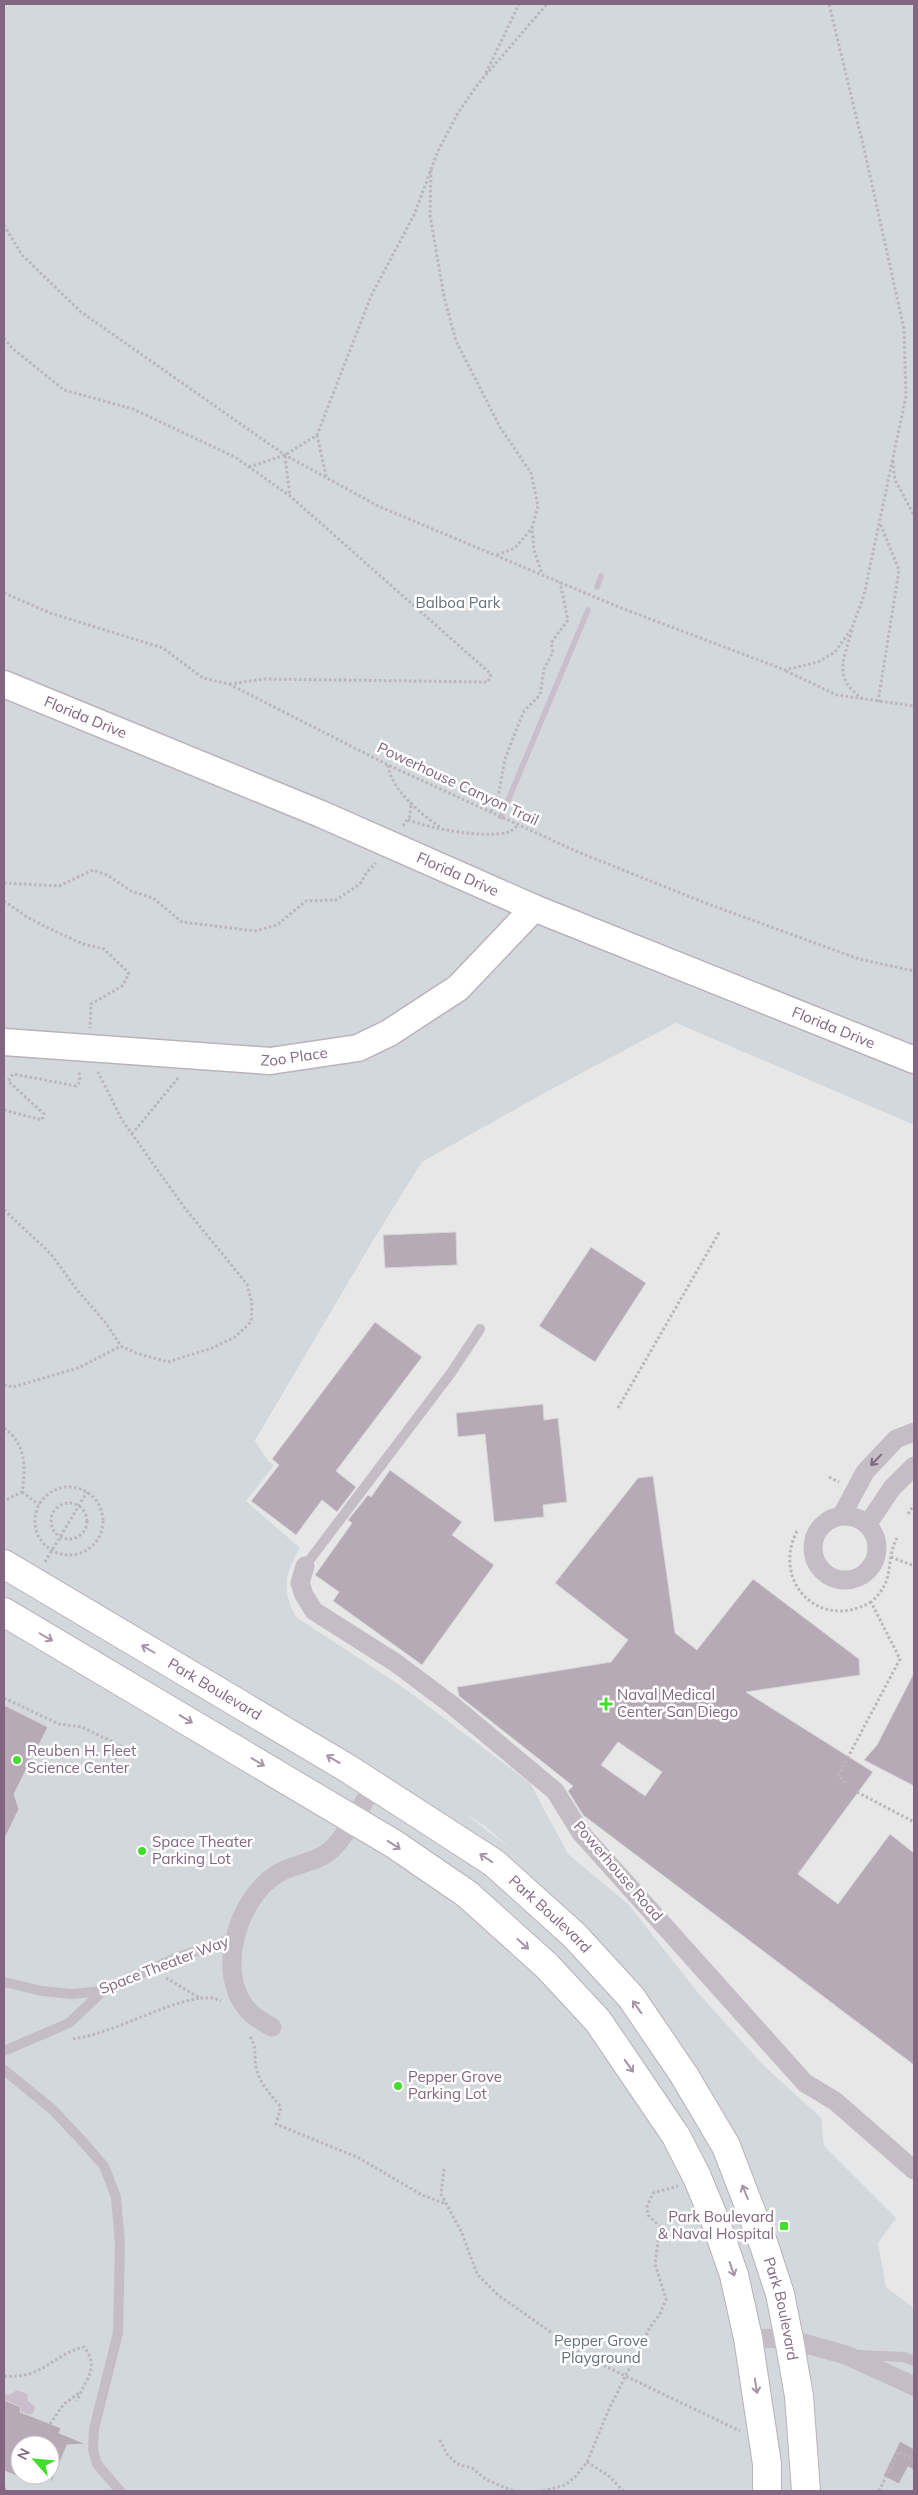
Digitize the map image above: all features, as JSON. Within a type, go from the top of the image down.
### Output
[{"type":"main road","name":"Florida Drive","points":[[4,684],[194,760],[534,908],[914,1060]]},
{"type":"main road","name":"Zoo Place","points":[[4,1042],[270,1061],[358,1048],[389,1033],[458,988],[534,908]]},
{"type":"main road","name":"Park Boulevard","points":[[4,1564],[374,1785],[494,1863],[574,1935],[631,1998],[684,2075],[726,2146],[764,2245],[780,2294],[789,2339],[798,2396],[806,2491]]},
{"type":"main road","points":[[4,1612],[353,1819],[394,1844],[467,1894],[547,1966],[598,2021],[676,2136],[697,2177],[734,2275],[748,2338],[767,2464],[767,2491]]},
{"type":"street","points":[[842,1515],[865,1472],[896,1439],[914,1432]]},
{"type":"street","points":[[867,1525],[892,1488],[914,1466]]},
{"type":"street","points":[[842,1515],[854,1516],[867,1525],[874,1534],[877,1545],[876,1556],[870,1568],[861,1576],[851,1580],[840,1580],[820,1570],[814,1559],[812,1548],[814,1537],[820,1527],[832,1518],[842,1515]]},
{"type":"street","name":"Powerhouse Road","points":[[305,1566],[300,1583],[304,1595],[314,1610],[396,1663],[452,1706],[555,1791],[581,1833],[805,2083],[835,2102],[914,2170]]},
{"type":"street","name":"Space Theater Way","points":[[272,2027],[255,2017],[241,2001],[232,1969],[235,1938],[243,1912],[269,1879],[284,1870],[312,1862],[326,1854],[338,1842],[374,1785]]},
{"type":"street","points":[[748,2338],[789,2339],[846,2355],[914,2386]]},
{"type":"lane","points":[[305,1566],[451,1373],[480,1329]]},
{"type":"lane","name":"Space Theater Way","points":[[4,1982],[42,1991],[72,1994],[103,1991],[178,1957],[235,1938]]},
{"type":"lane","points":[[4,2051],[69,2023],[103,1991]]},
{"type":"lane","points":[[4,2070],[52,2109],[84,2142],[104,2166],[116,2197],[120,2244],[118,2333],[94,2429],[93,2450],[97,2464],[120,2491]]},
{"type":"lane","points":[[846,2355],[904,2357],[914,2361]]},
{"type":"path","points":[[484,77],[519,4]]},
{"type":"path","points":[[326,477],[317,435],[371,296],[410,222],[431,168],[458,113],[484,77],[547,4]]},
{"type":"path","points":[[829,4],[865,153],[904,329],[906,396],[864,595],[852,628],[843,664],[844,678],[850,690],[866,701]]},
{"type":"path","points":[[431,168],[430,215],[444,297],[456,341],[500,427],[531,473],[538,506],[532,528],[534,550],[542,574]]},
{"type":"path","points":[[4,225],[22,255],[81,312],[285,455],[378,506],[560,582],[785,670],[837,695],[866,701],[914,706]]},
{"type":"path","points":[[4,338],[12,348],[64,390],[133,409],[235,457],[290,496],[491,674],[488,682],[264,679],[229,684]]},
{"type":"path","points":[[249,467],[285,455],[317,435]]},
{"type":"path","points":[[285,455],[290,496]]},
{"type":"path","points":[[893,457],[894,480],[914,515]]},
{"type":"path","points":[[878,702],[898,570],[879,521]]},
{"type":"path","points":[[496,556],[515,548],[532,528]]},
{"type":"path","points":[[491,812],[499,792],[506,759],[524,711],[540,695],[544,669],[553,652],[551,643],[568,620],[560,582]]},
{"type":"path","name":"Powerhouse Canyon Trail","points":[[4,594],[50,613],[163,648],[203,678],[229,684],[388,765],[578,852],[708,904],[858,959],[914,971]]},
{"type":"path","points":[[785,670],[818,662],[835,652],[852,628]]},
{"type":"path","points":[[388,765],[391,778],[397,787],[417,810],[443,829]]},
{"type":"path","points":[[408,820],[461,832],[510,832],[519,825]]},
{"type":"path","points":[[4,883],[59,886],[93,870],[107,875],[131,891],[152,898],[182,922],[255,931],[278,925],[306,901],[336,900],[360,884],[389,844]]},
{"type":"path","points":[[4,901],[27,917],[48,928],[83,944],[104,949],[129,974],[126,983],[92,1004],[86,1048],[78,1073],[80,1082],[76,1086],[13,1074],[8,1080],[44,1114],[42,1120],[4,1110]]},
{"type":"path","points":[[4,1210],[50,1253],[78,1291],[105,1322],[121,1346],[148,1358],[168,1362],[212,1348],[235,1337],[251,1322],[252,1303],[247,1284],[184,1207],[122,1120],[86,1048]]},
{"type":"path","points":[[132,1134],[184,1070]]},
{"type":"path","points":[[618,1408],[720,1231]]},
{"type":"path","points":[[4,1385],[13,1387],[78,1368],[121,1346]]},
{"type":"path","points":[[4,1428],[15,1436],[22,1450],[25,1471],[22,1492]]},
{"type":"path","points":[[829,1477],[842,1483]]},
{"type":"path","points":[[66,1487],[87,1492],[96,1500],[102,1510],[103,1522],[101,1533],[95,1544],[86,1551],[75,1555],[63,1555],[52,1551],[44,1544],[36,1526],[39,1505],[46,1496],[66,1487]]},
{"type":"path","points":[[4,1502],[22,1492]]},
{"type":"path","points":[[22,1492],[39,1505]]},
{"type":"path","points":[[43,1566],[87,1492]]},
{"type":"path","points":[[68,1503],[78,1506],[85,1516],[85,1528],[77,1537],[71,1539],[60,1537],[52,1528],[54,1512],[57,1508],[68,1503]]},
{"type":"path","points":[[908,1514],[914,1505]]},
{"type":"path","points":[[797,1531],[791,1544],[789,1563],[798,1589],[807,1599],[830,1611],[842,1612],[862,1607],[880,1594],[889,1576],[891,1557],[897,1538]]},
{"type":"path","points":[[891,1557],[914,1566]]},
{"type":"path","points":[[845,1783],[838,1776],[900,1659],[871,1602]]},
{"type":"path","points":[[4,1698],[58,1724],[82,1727],[121,1746],[108,1773]]},
{"type":"path","points":[[857,1792],[914,1822]]},
{"type":"path","points":[[150,1969],[200,1998]]},
{"type":"path","points":[[39,2036],[50,2042],[89,2036],[148,2013],[200,1998],[213,1998],[223,2002]]},
{"type":"path","points":[[245,2032],[255,2044],[256,2069],[263,2085],[281,2107],[276,2124],[359,2158],[422,2196],[447,2204]]},
{"type":"path","points":[[444,2170],[442,2194],[462,2233],[477,2274],[498,2295],[586,2357],[627,2375],[742,2432],[748,2433]]},
{"type":"path","points":[[544,2491],[564,2485],[575,2477],[587,2462],[609,2409],[650,2328],[660,2314],[666,2299],[654,2264],[660,2227],[648,2215],[647,2207],[653,2193],[682,2185]]},
{"type":"path","points":[[4,2376],[41,2371],[71,2350],[84,2347],[89,2354],[92,2367],[87,2386],[64,2404],[50,2424]]},
{"type":"path","points":[[78,2401],[80,2393]]},
{"type":"path","points":[[440,2440],[447,2454],[457,2464],[472,2468],[487,2480],[513,2491]]},
{"type":"path","points":[[879,2491],[898,2452],[914,2460]]},
{"type":"path","points":[[587,2462],[609,2476],[623,2491]]},
{"type":"path","points":[[4,2488],[8,2491]]},
{"type":"shaded area","name":"Naval Medical Center San Diego","points":[[676,1023],[914,1125],[914,2346],[160,1619],[242,1464],[374,1239],[422,1162],[548,1091]]},
{"type":"shaded area","points":[[17,2390],[27,2394],[28,2401],[35,2407],[34,2412],[30,2415],[4,2405],[4,2394],[9,2395]]},
{"type":"green space","name":"Balboa Park","points":[[4,4],[914,4],[914,1125],[676,1023],[548,1091],[422,1162],[374,1239],[255,1441],[268,1461],[274,1465],[246,1501],[300,1548],[291,1566],[287,1581],[288,1598],[296,1617],[404,1688],[530,1783],[568,1854],[628,1904],[699,1994],[763,2065],[821,2118],[824,2146],[896,2218],[878,2243],[886,2287],[914,2308],[914,2491],[4,2491]],"holes":[[[466,1814],[485,1826],[512,1850]]]},
{"type":"building","points":[[456,1232],[457,1265],[385,1268],[383,1235]]},
{"type":"building","points":[[591,1247],[646,1283],[595,1362],[539,1326]]},
{"type":"building","points":[[375,1322],[422,1357],[336,1471],[356,1487],[337,1512],[322,1500],[296,1535],[251,1501],[279,1465],[272,1459]]},
{"type":"building","points":[[543,1404],[544,1420],[558,1418],[567,1502],[543,1505],[544,1517],[494,1522],[485,1434],[458,1437],[456,1413]]},
{"type":"building","points":[[390,1470],[462,1522],[452,1535],[494,1565],[422,1665],[333,1601],[339,1592],[315,1575],[352,1523],[348,1520],[368,1495],[371,1497]]},
{"type":"building","name":"Naval Medical Center San Diego","points":[[653,1476],[675,1633],[697,1650],[753,1579],[859,1659],[860,1675],[746,1692],[873,1772],[798,1874],[838,1904],[890,1834],[914,1853],[914,2065],[583,1815],[568,1791],[573,1786],[459,1696],[457,1687],[611,1662],[628,1640],[555,1583],[638,1478]],"holes":[[[618,1742],[662,1772],[645,1796],[601,1765]]]},
{"type":"building","points":[[914,1673],[914,1786],[864,1760],[877,1745]]},
{"type":"building","name":"Reuben H. Fleet Science Center","points":[[4,1705],[48,1727],[14,1794],[19,1809],[4,1840]]},
{"type":"building","points":[[4,2400],[21,2407],[20,2412],[61,2428],[59,2433],[86,2444],[67,2445],[60,2462],[60,2435],[10,2435],[10,2473],[4,2471]]},
{"type":"building","points":[[900,2441],[914,2449],[914,2470],[908,2467],[899,2484],[883,2476]]},
{"type":"waterway","points":[[597,587],[601,576]]},
{"type":"waterway","points":[[501,817],[588,610]]},
{"type":"place","name":"Naval Medical Center San Diego","points":[[606,1704]]},
{"type":"place","name":"Reuben H. Fleet Science Center","points":[[17,1760]]},
{"type":"place","name":"Space Theater Parking Lot","points":[[142,1851]]},
{"type":"place","name":"Pepper Grove Parking Lot","points":[[398,2086]]},
{"type":"place","name":"Park Boulevard & Naval Hospital","points":[[784,2226]]},
{"type":"park label","name":"Pepper Grove Playground","points":[[601,2350]]}]
